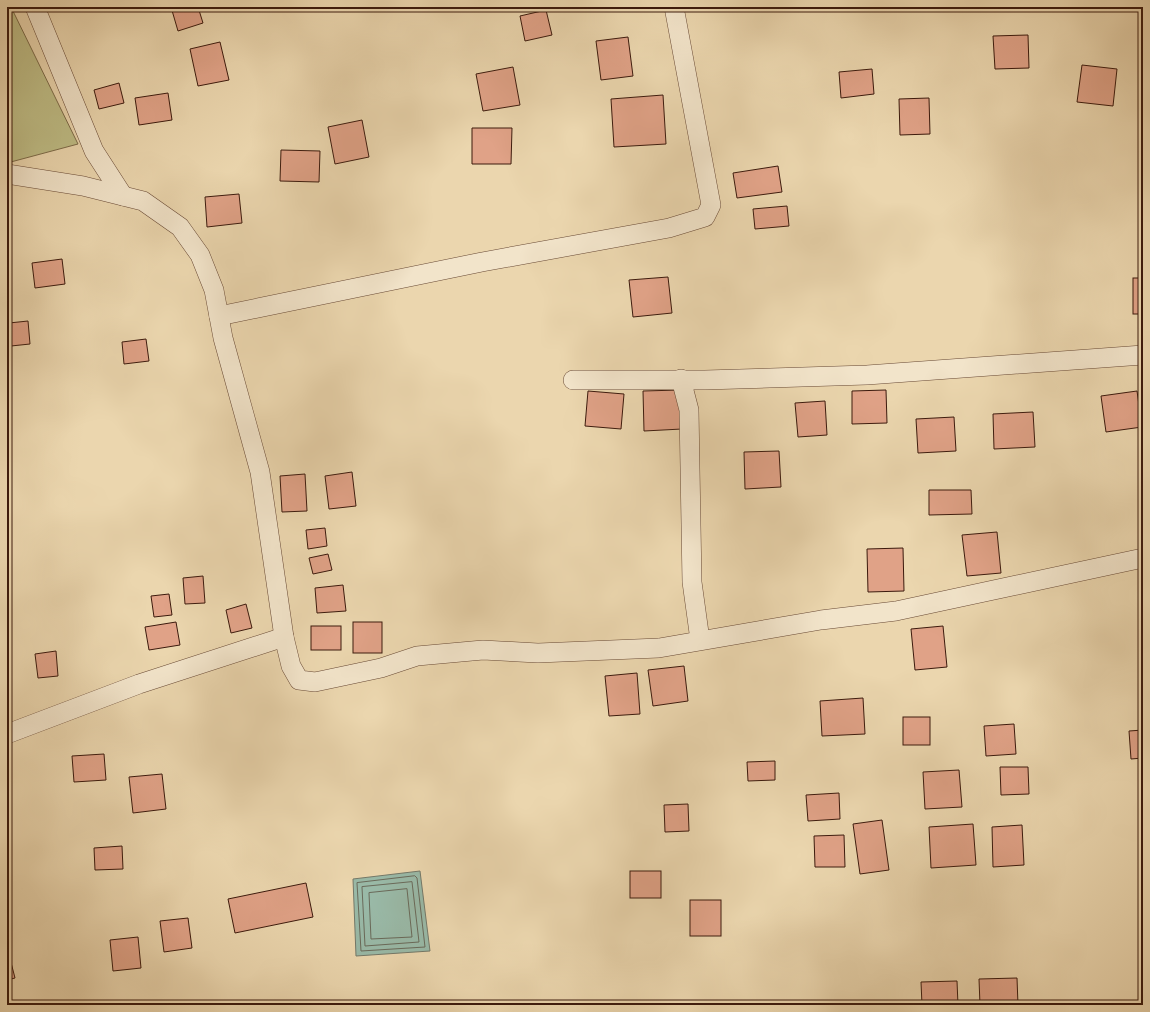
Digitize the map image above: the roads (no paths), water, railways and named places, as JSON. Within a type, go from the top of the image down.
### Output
[{"type":"street","points":[[35,7],[62,69],[94,151],[123,196]]},
{"type":"street","points":[[219,316],[482,262],[669,228],[705,217],[711,205],[674,7]]},
{"type":"street","points":[[7,174],[83,186],[143,201],[180,227],[200,255],[214,290],[223,338],[260,472],[284,637],[291,666],[299,680],[315,682],[381,668],[417,656],[483,650],[538,653],[659,648],[821,620],[896,611],[1143,558]]},
{"type":"street","points":[[573,380],[867,375],[1143,355]]},
{"type":"street","points":[[681,379],[689,410],[692,582],[700,640]]},
{"type":"street","points":[[7,734],[139,684],[284,637]]},
{"type":"water","points":[[420,871],[430,951],[356,956],[353,879]]}]
